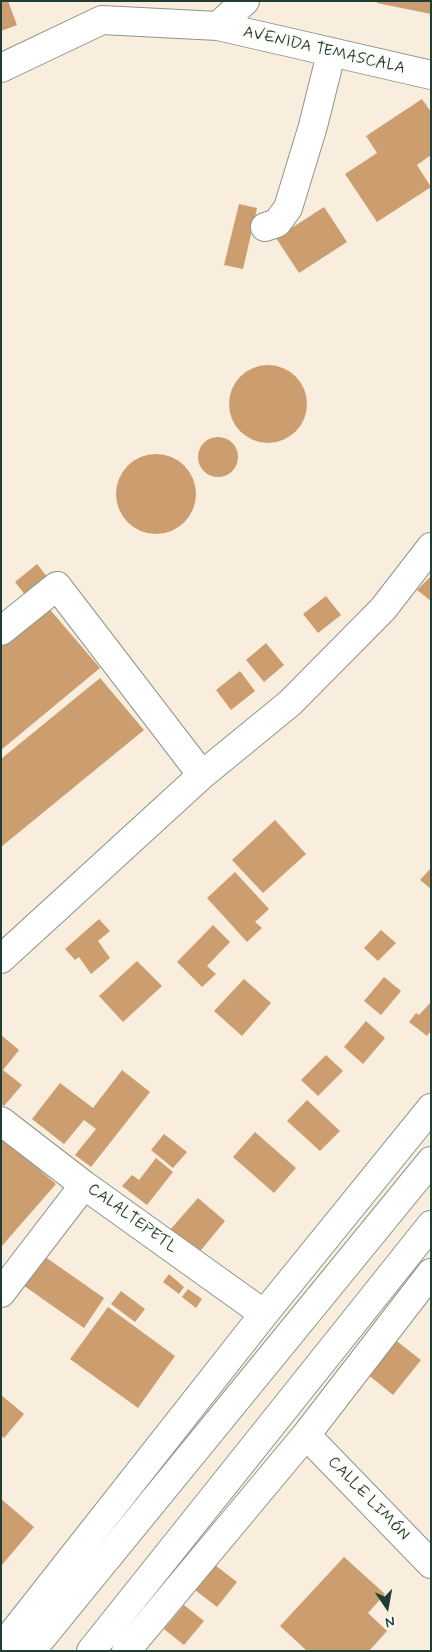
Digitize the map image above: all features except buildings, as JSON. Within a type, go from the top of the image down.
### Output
[{"type":"street","points":[[218,26],[245,1]]},
{"type":"street","points":[[1,68],[98,11]]},
{"type":"street","name":"AVENIDA TEMASCALA","points":[[98,11],[218,26],[331,54],[431,75]]},
{"type":"street","points":[[265,227],[277,223],[288,208],[313,126],[331,54]]},
{"type":"street","points":[[1,959],[202,776],[290,703],[383,609],[431,546]]},
{"type":"street","points":[[1,631],[57,586],[202,776]]},
{"type":"street","points":[[1,1648],[264,1314],[431,1108]]},
{"type":"street","name":"CALALTEPETL","points":[[1,1121],[84,1185],[264,1314]]},
{"type":"street","points":[[31,1651],[431,1161]]},
{"type":"street","points":[[1,1293],[84,1185]]},
{"type":"street","points":[[91,1651],[431,1225]]},
{"type":"street","points":[[126,1651],[306,1435],[431,1272]]},
{"type":"street","name":"CALLE LIMÓN","points":[[306,1435],[431,1564]]}]
